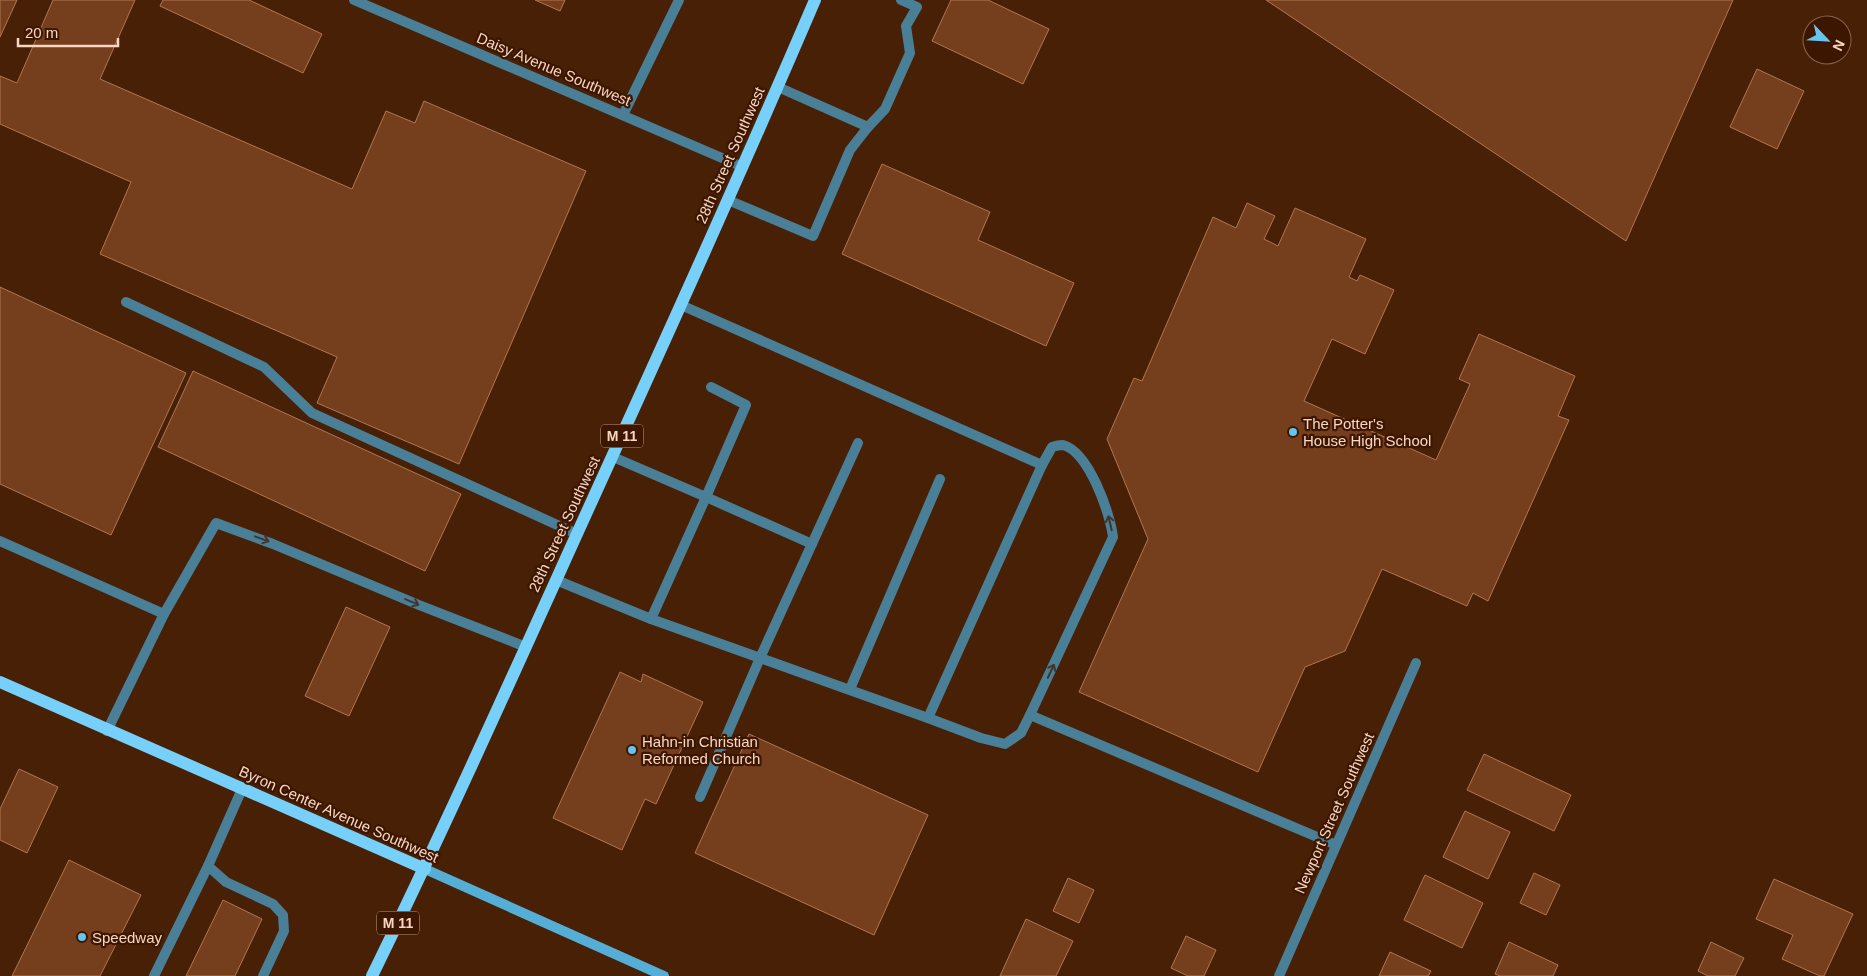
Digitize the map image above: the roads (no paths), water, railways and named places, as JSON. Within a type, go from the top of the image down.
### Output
[{"type":"main road","name":"28th Street Southwest","points":[[372,976],[424,869],[682,305],[815,0]]},
{"type":"main road","name":"Byron Center Avenue Southwest","points":[[0,682],[664,976]]},
{"type":"street","name":"Daisy Avenue Southwest","points":[[354,0],[743,167]]},
{"type":"street","points":[[623,115],[679,0]]},
{"type":"street","points":[[728,200],[813,236],[850,150],[885,109],[910,53],[906,26],[918,4],[900,0]]},
{"type":"street","points":[[778,87],[868,127]]},
{"type":"street","points":[[126,302],[264,367],[312,413],[577,534]]},
{"type":"street","points":[[682,305],[1042,465]]},
{"type":"street","points":[[651,619],[746,405],[711,387]]},
{"type":"street","points":[[700,797],[760,658],[858,443]]},
{"type":"street","points":[[556,580],[651,619],[982,738],[1005,744],[1021,733],[1030,716],[1113,537],[1112,525],[1106,505],[1095,480],[1074,450],[1062,445],[1052,447],[1042,465],[928,718]]},
{"type":"street","points":[[613,457],[812,544]]},
{"type":"street","points":[[850,690],[940,479]]},
{"type":"street","points":[[107,730],[164,614],[216,522],[419,606],[526,647]]},
{"type":"street","points":[[0,541],[164,614]]},
{"type":"street","name":"Newport Street Southwest","points":[[1279,976],[1416,663]]},
{"type":"street","points":[[1030,716],[1336,846]]},
{"type":"street","points":[[154,976],[208,866],[242,789]]},
{"type":"street","points":[[208,866],[226,882],[273,904],[283,915],[284,931],[264,976]]},
{"type":"place","name":"The Potter's House High School","points":[[1293,432]]},
{"type":"place","name":"Hahn-in Christian Reformed Church","points":[[632,750]]},
{"type":"place","name":"Speedway","points":[[82,937]]}]
